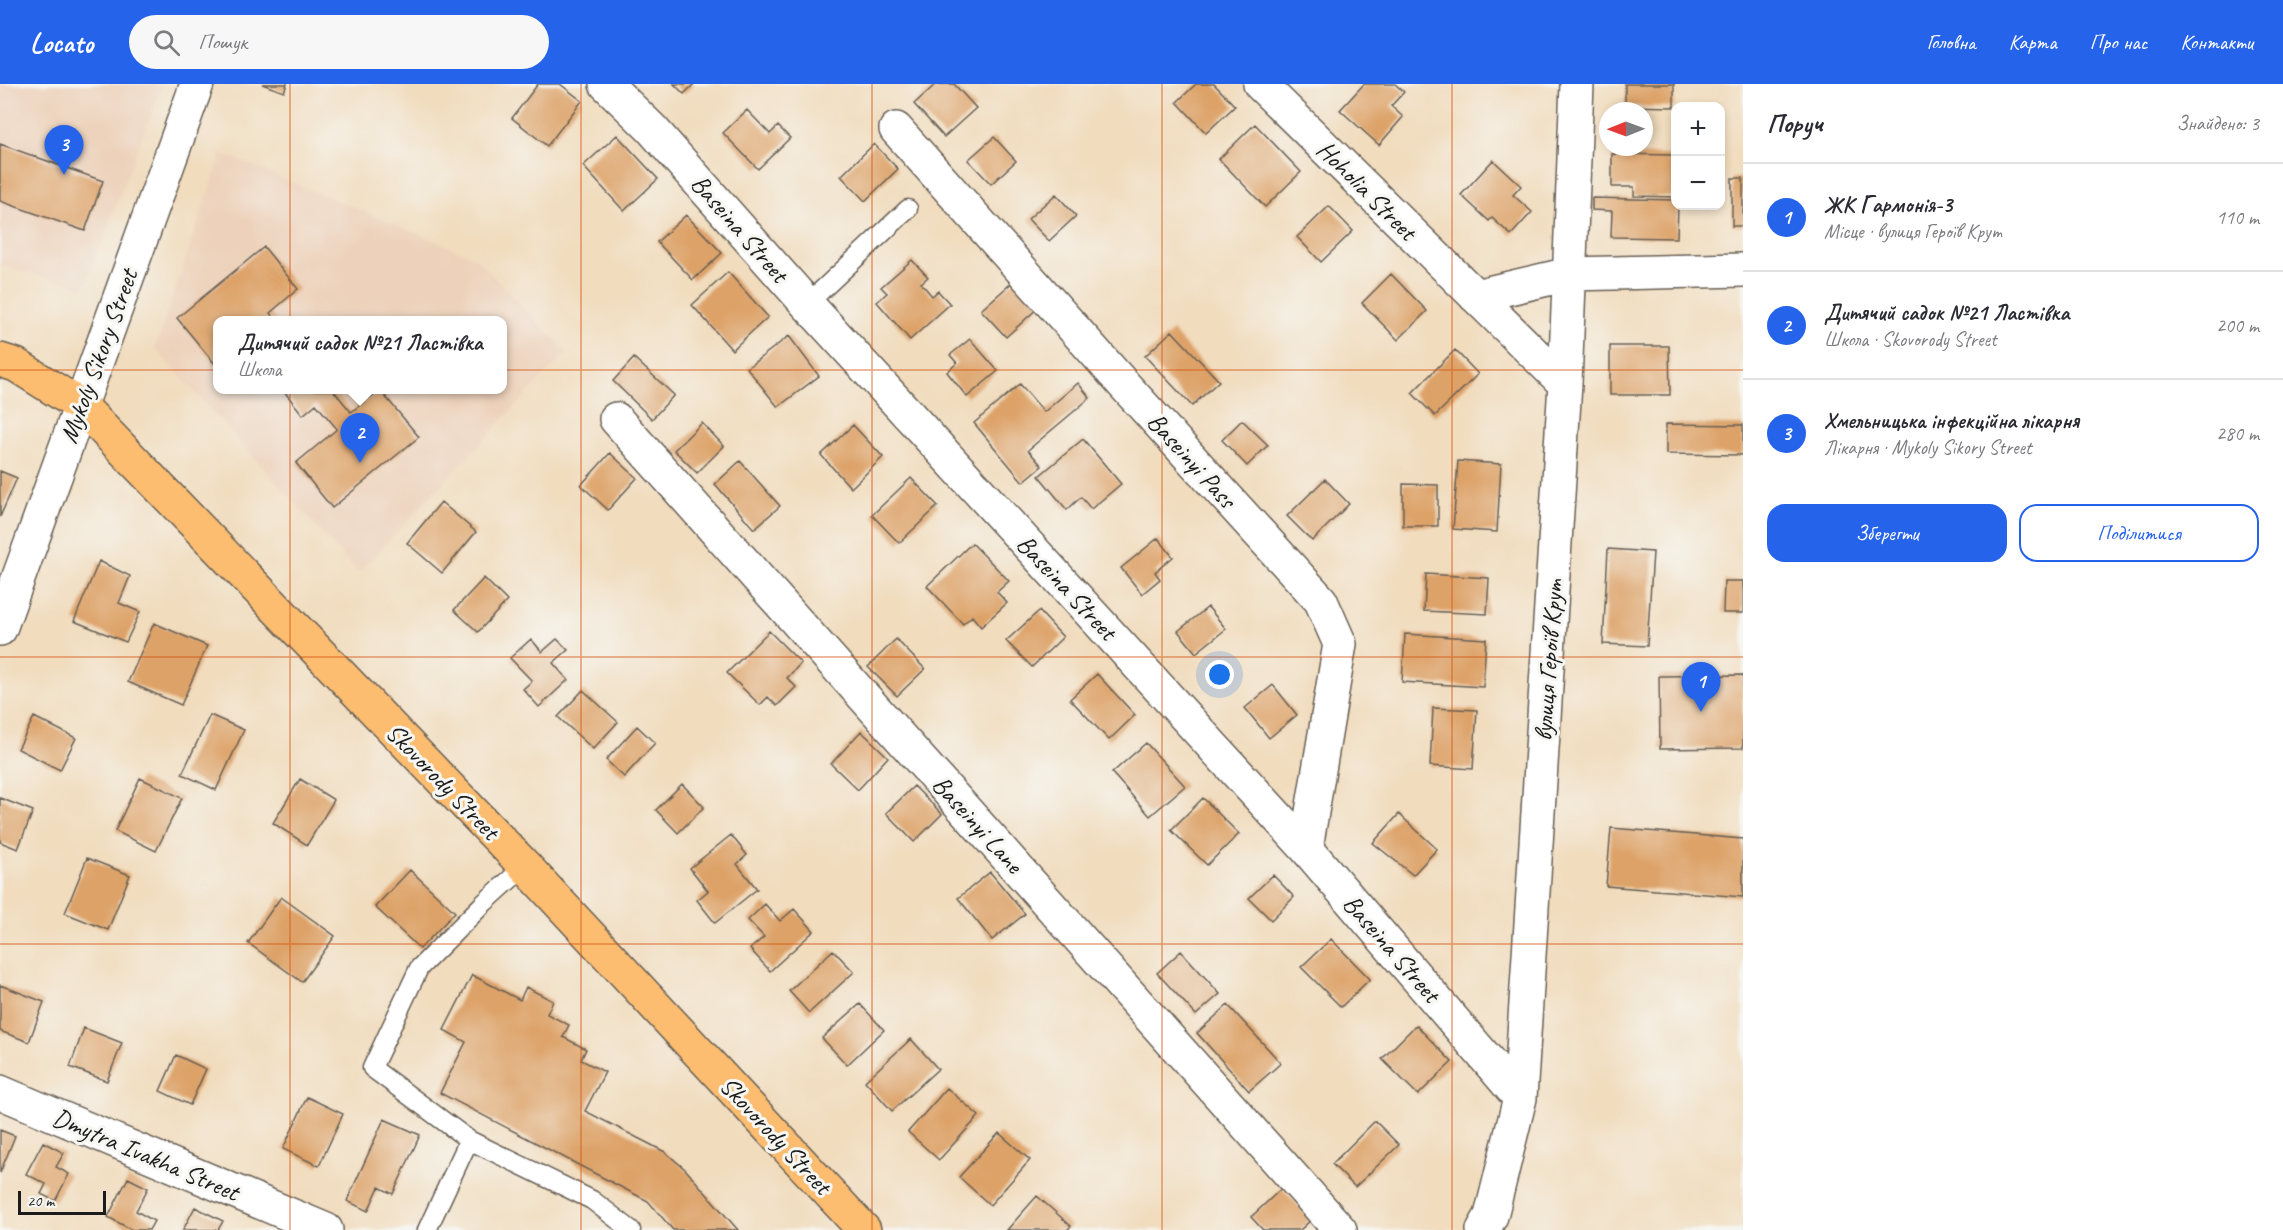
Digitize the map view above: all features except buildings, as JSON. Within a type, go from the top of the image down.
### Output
[{"type":"main road","name":"Skovorody Street","points":[[0,360],[16,364],[81,406],[525,866],[854,1226]]},
{"type":"street","name":"Mykoly Sikory Street","points":[[0,629],[196,84]]},
{"type":"street","name":"Baseina Street","points":[[606,84],[652,129],[807,304],[1306,848],[1520,1098]]},
{"type":"street","name":"Hoholia Street","points":[[1260,84],[1565,384]]},
{"type":"street","name":"вулиця Героїв Крут","points":[[1483,1230],[1491,1216],[1520,1098],[1565,384],[1577,84]]},
{"type":"street","name":"Baseinyi Pass","points":[[896,129],[1321,601],[1340,644],[1306,848]]},
{"type":"street","points":[[1474,296],[1569,274],[1743,270]]},
{"type":"street","name":"Baseinyi Lane","points":[[616,419],[1340,1230]]},
{"type":"street","name":"Dmytra Ivakha Street","points":[[0,1092],[326,1230]]},
{"type":"lane","points":[[807,304],[908,209]]},
{"type":"lane","points":[[525,866],[419,968],[372,1068],[469,1140],[592,1200],[630,1230]]},
{"type":"lane","points":[[427,1230],[469,1140]]},
{"type":"shaded area","points":[[0,84],[163,84],[84,288],[0,265]]},
{"type":"shaded area","points":[[222,153],[476,258],[567,352],[358,573],[155,348]]},
{"type":"place","name":"Хмельницька інфекційна лікарня","points":[[64,175]]},
{"type":"place","name":"Дитячий садок №21 Ластівка","points":[[360,463]]},
{"type":"place","name":"ЖК Гармонія-3","points":[[1701,712]]}]
